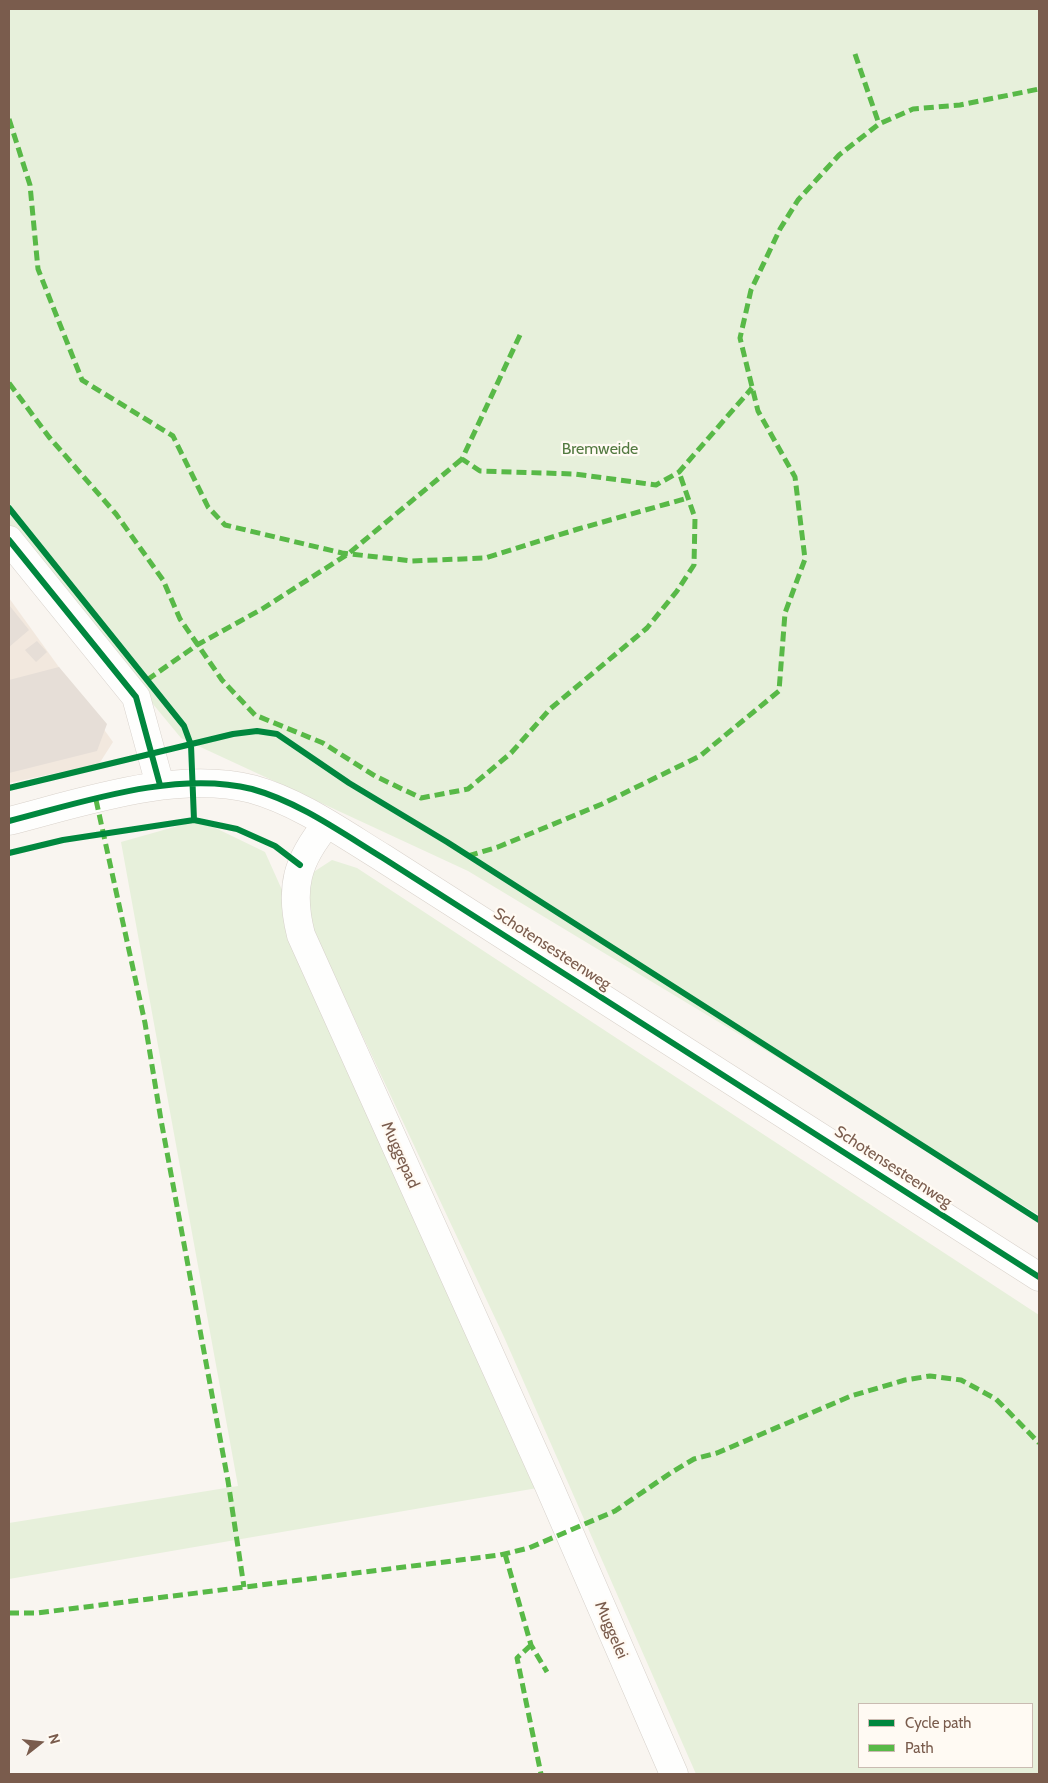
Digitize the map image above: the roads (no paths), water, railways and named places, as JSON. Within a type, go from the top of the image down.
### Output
[{"type":"street","points":[[9,540],[136,697],[160,785]]},
{"type":"street","name":"Schotensesteenweg","points":[[9,821],[160,785],[204,783],[252,790],[275,798],[327,824],[1039,1277]]},
{"type":"street","name":"Muggepad","points":[[327,824],[310,844],[300,865],[295,887],[295,911],[301,935],[549,1486]]},
{"type":"street","name":"Muggelei","points":[[549,1486],[674,1774]]},
{"type":"park label","name":"Bremweide","points":[[600,449]]}]
